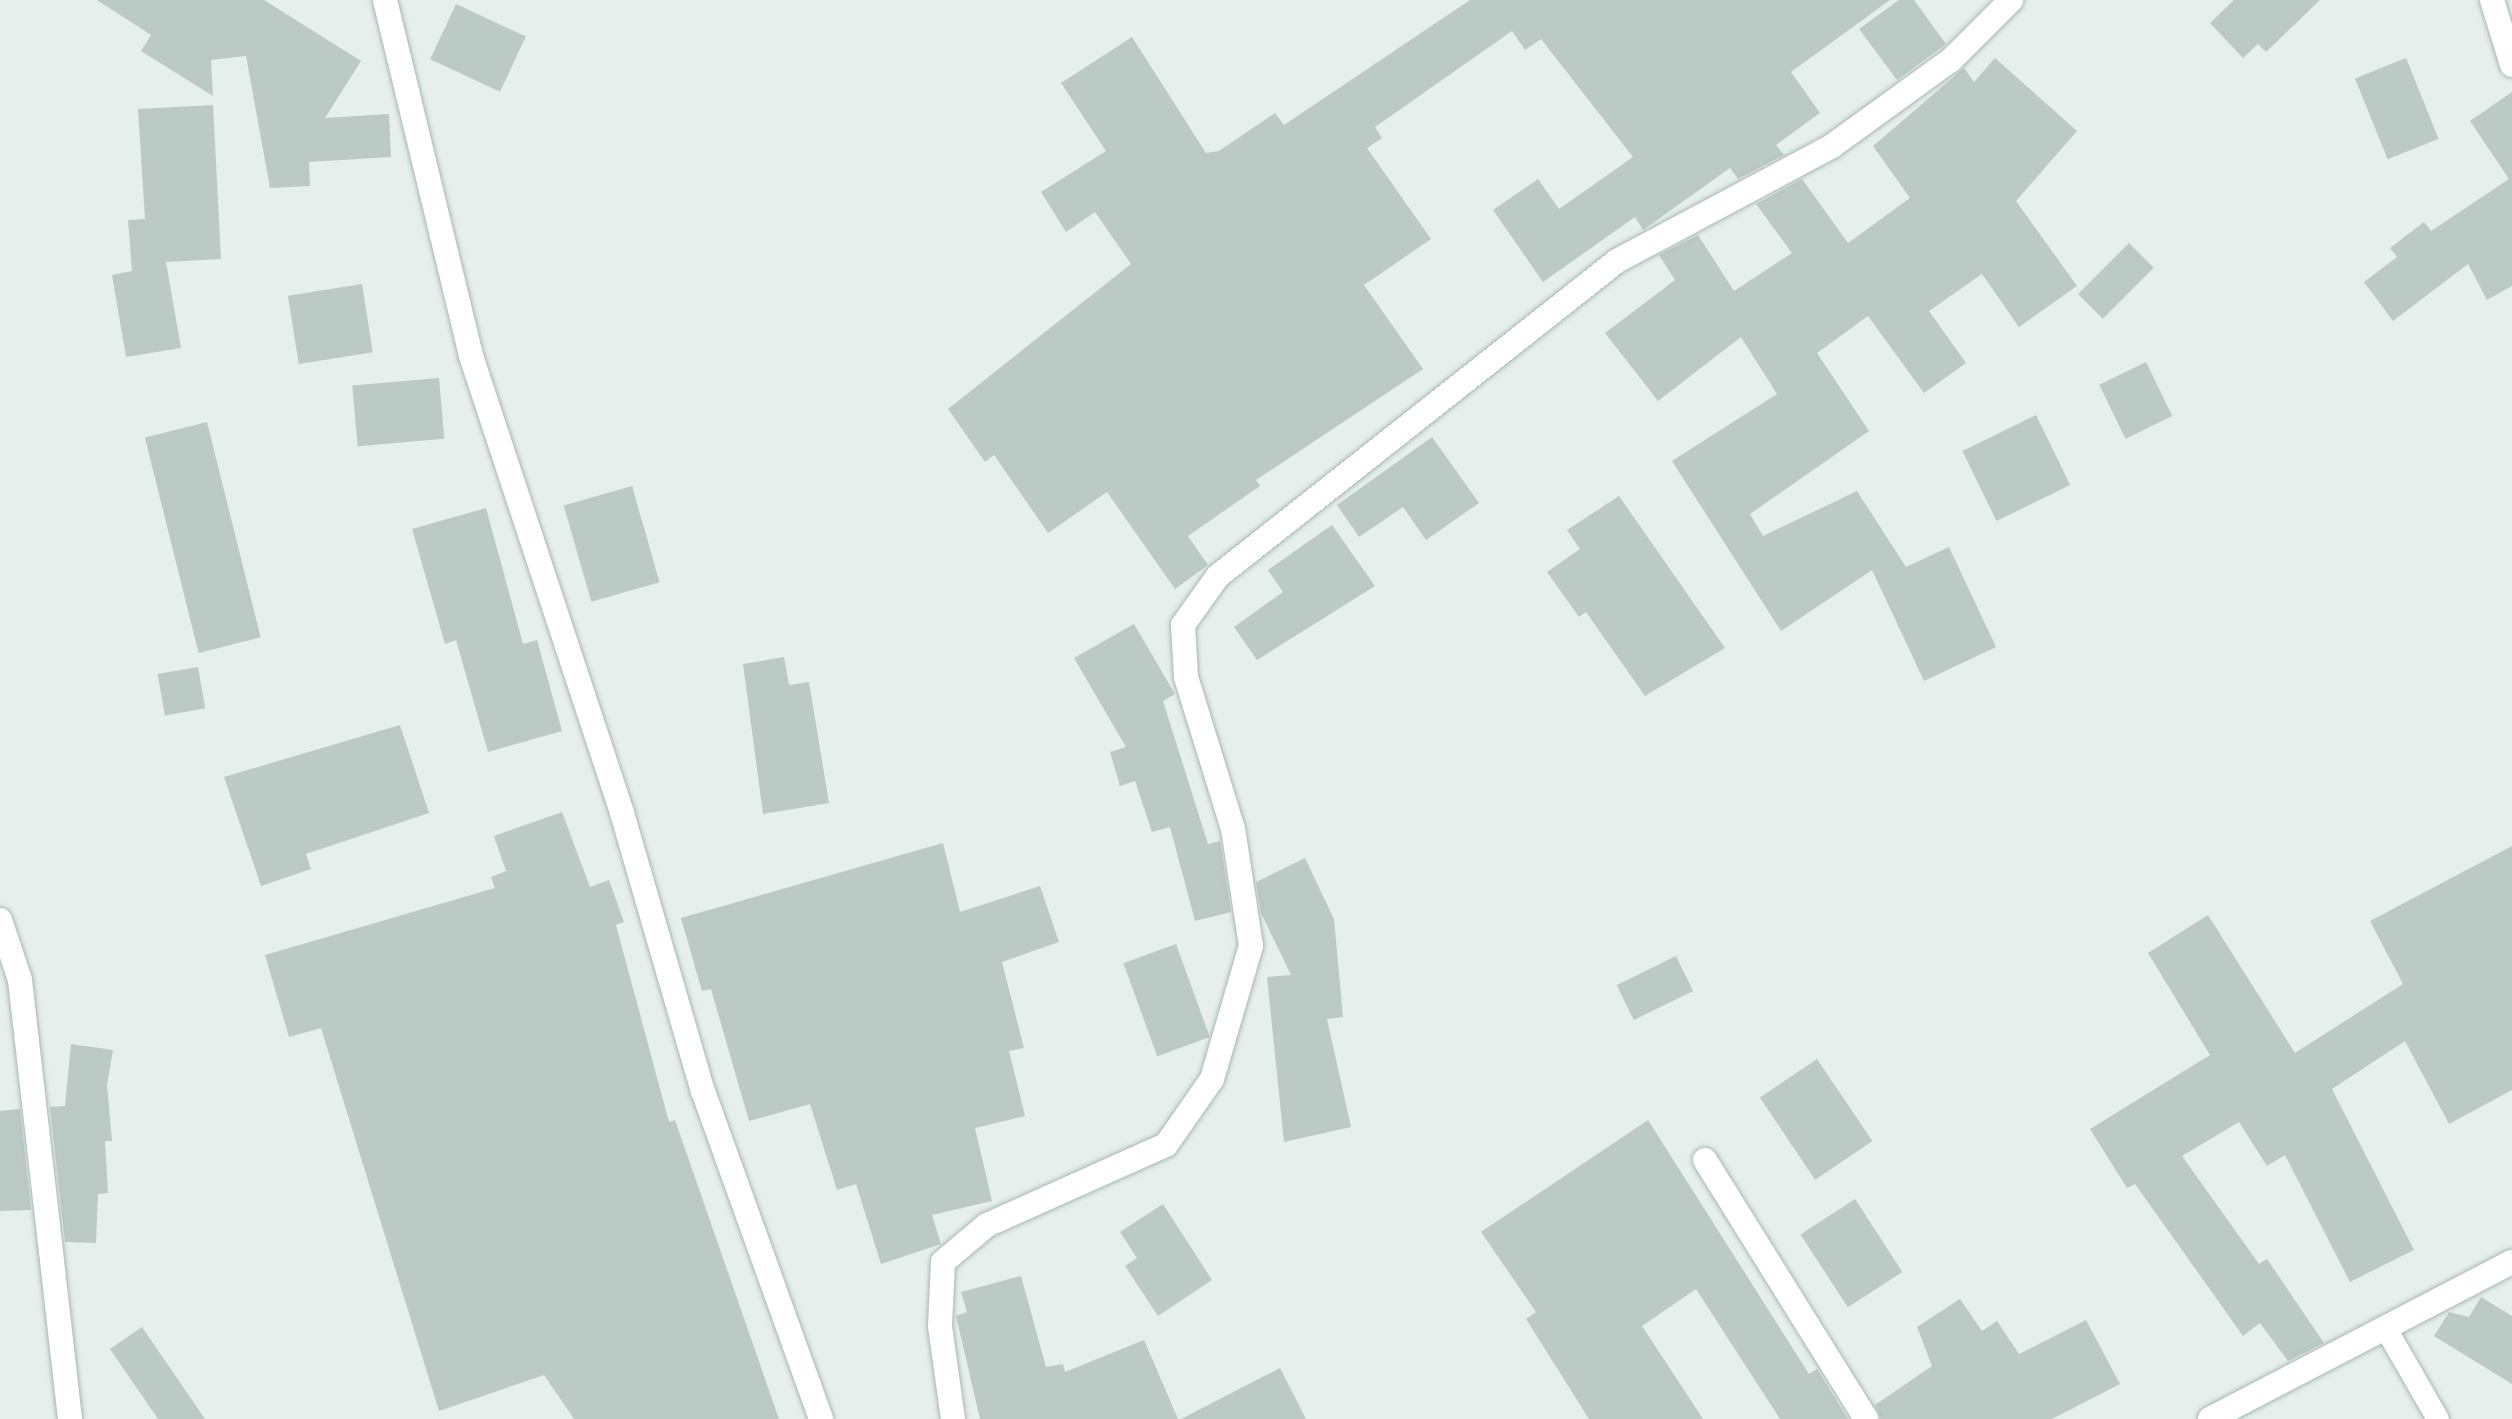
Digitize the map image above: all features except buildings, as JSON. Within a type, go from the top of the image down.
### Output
[{"type":"street","points":[[385,0],[471,356],[622,813],[703,1091],[821,1419]]},
{"type":"street","points":[[953,1419],[940,1326],[943,1262],[1000,1218],[1166,1145],[1212,1079],[1251,946],[1227,803],[1186,677],[1183,625],[1218,576],[1617,261],[1832,146],[1951,60],[2011,0]]},
{"type":"street","points":[[2492,0],[2512,65]]},
{"type":"street","points":[[0,920],[20,980],[70,1419]]},
{"type":"street","points":[[1705,1160],[1866,1419]]},
{"type":"street","points":[[2210,1419],[2512,1262]]},
{"type":"lane","points":[[2385,1327],[2438,1419]]}]
